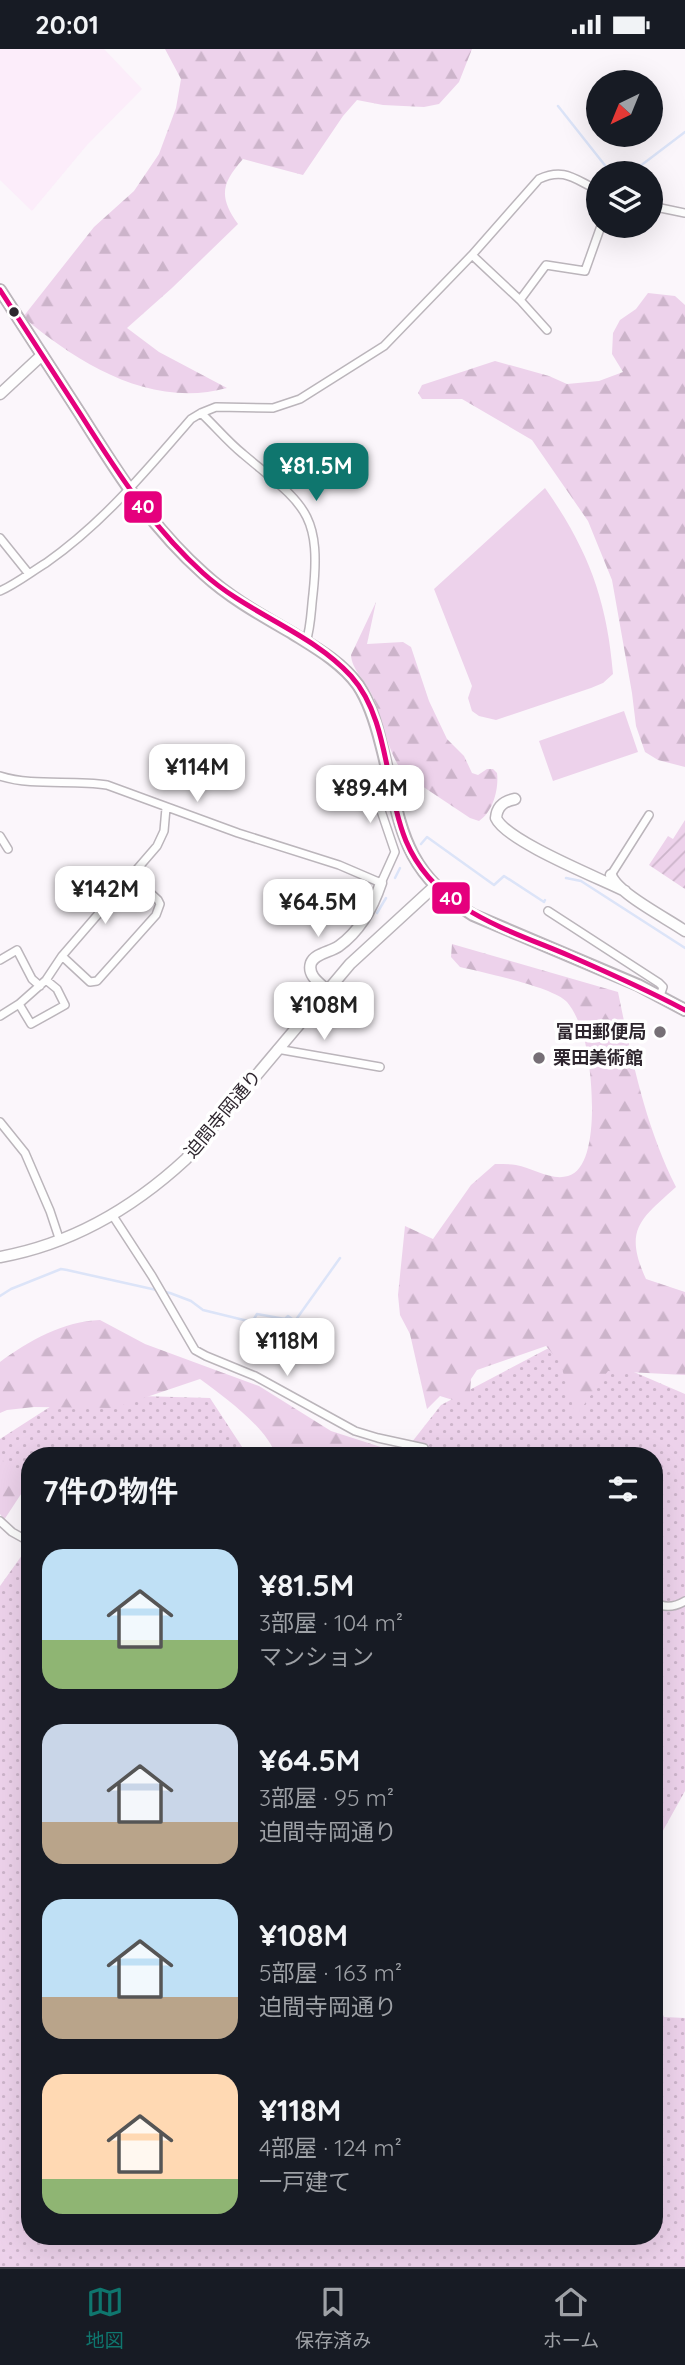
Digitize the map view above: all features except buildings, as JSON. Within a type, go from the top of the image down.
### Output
[{"type":"main road","points":[[0,290],[129,491],[162,533],[205,575],[235,598],[336,663],[359,687],[373,715],[398,823],[410,850],[436,885],[458,906],[473,915],[660,996],[685,1010]]},
{"type":"street","points":[[0,590],[29,574],[81,538],[129,491],[191,419],[201,412],[216,407],[273,408],[300,399],[384,346],[472,255],[539,179],[550,174],[565,173],[586,184]]},
{"type":"street","points":[[663,208],[685,213]]},
{"type":"street","points":[[520,300],[546,265],[585,271],[597,238]]},
{"type":"street","points":[[472,255],[520,300],[547,330]]},
{"type":"street","points":[[0,394],[42,355]]},
{"type":"street","points":[[201,412],[242,453],[296,498],[306,513],[314,537],[314,581],[306,642]]},
{"type":"street","points":[[0,538],[29,574]]},
{"type":"street","points":[[327,990],[314,978],[312,962],[341,945],[359,925],[371,908],[395,852],[377,799],[341,775]]},
{"type":"street","points":[[0,776],[30,782],[97,783],[339,865],[381,883]]},
{"type":"street","points":[[515,799],[508,800],[499,807],[496,818],[501,826],[534,847],[625,891]]},
{"type":"street","points":[[0,1016],[19,1005],[43,983],[62,956],[162,840],[166,808]]},
{"type":"street","points":[[649,815],[611,875],[613,881],[625,891],[685,930]]},
{"type":"street","points":[[0,836],[8,849]]},
{"type":"street","points":[[62,956],[90,982],[97,981],[156,915],[160,904],[158,900],[131,875]]},
{"type":"street","name":"迫間寺岡通り","points":[[0,1257],[28,1252],[60,1241],[113,1216],[140,1198],[186,1159],[327,990],[378,936],[436,885]]},
{"type":"street","points":[[548,911],[659,983],[663,987],[660,996]]},
{"type":"street","points":[[0,960],[17,950],[32,979],[57,989],[65,1005],[32,1024],[19,1005]]},
{"type":"street","points":[[277,1049],[380,1067]]},
{"type":"street","points":[[0,1122],[25,1153],[50,1210],[60,1241]]},
{"type":"street","points":[[113,1216],[195,1350],[255,1376],[355,1431],[419,1447]]},
{"type":"street","points":[[0,1521],[21,1537]]},
{"type":"street","points":[[663,1605],[676,1607],[685,1601]]},
{"type":"shaded area","points":[[0,49],[104,49],[142,89],[87,145],[32,211],[0,180]]},
{"type":"green space","points":[[165,49],[472,49],[459,82],[439,104],[424,107],[383,105],[357,100],[303,175],[243,159],[231,175],[225,190],[227,205],[238,224],[127,328],[159,352],[227,388],[199,393],[144,387],[118,378],[68,351],[23,317],[94,227],[134,191],[159,154],[176,108],[181,79]]},
{"type":"green space","points":[[648,293],[675,296],[685,305],[685,767],[658,760],[645,752],[636,726],[612,580],[588,521],[532,440],[462,399],[422,399],[418,393],[422,385],[495,361],[549,376],[567,384],[599,381],[623,372],[612,354],[613,333],[620,320],[636,309]]},
{"type":"green space","points":[[545,488],[573,532],[593,576],[606,622],[613,674],[603,683],[591,688],[496,720],[479,716],[472,711],[468,698],[472,686],[434,589]]},
{"type":"green space","points":[[376,602],[367,644],[403,642],[411,647],[429,701],[447,739],[464,756],[472,773],[478,775],[487,769],[493,769],[497,773],[494,800],[479,821],[470,818],[404,774],[393,755],[375,703],[351,655]]},
{"type":"green space","points":[[624,711],[638,752],[553,781],[539,741]]},
{"type":"green space","points":[[685,820],[685,889],[649,865],[668,836],[673,839]]},
{"type":"green space","points":[[452,944],[618,992],[648,1116],[676,1187],[653,1208],[639,1226],[636,1248],[646,1279],[685,1292],[685,1375],[608,1371],[576,1416],[560,1362],[546,1346],[477,1370],[471,1379],[469,1405],[440,1396],[427,1409],[410,1334],[400,1315],[398,1295],[405,1226],[433,1239],[471,1185],[495,1164],[516,1165],[555,1177],[568,1176],[579,1168],[586,1154],[592,1112],[586,1048],[582,1031],[567,1002],[560,996],[533,986],[460,967],[451,957]]},
{"type":"green space","points":[[100,1320],[145,1344],[259,1386],[331,1431],[381,1447],[272,1447],[254,1424],[200,1379],[114,1408],[34,1407],[0,1413],[0,1362],[47,1334],[87,1321]]},
{"type":"green space","points":[[562,1341],[685,1394],[685,1791],[663,1831],[663,1447],[408,1447],[441,1405]]},
{"type":"green space","points":[[70,1394],[210,1398],[242,1447],[21,1447],[21,1485],[0,1465],[0,1439]]},
{"type":"green space","points":[[0,1455],[5,1464],[21,1479],[21,1494],[4,1520],[0,1514]]},
{"type":"green space","points":[[21,1557],[21,2245],[663,2245],[663,2015],[685,2018],[685,2267],[0,2267],[0,1586]]},
{"type":"waterway","points":[[558,106],[602,161]]},
{"type":"waterway","points":[[647,161],[685,132]]},
{"type":"waterway","points":[[421,844],[427,837],[494,885],[504,876],[544,902],[545,900]]},
{"type":"waterway","points":[[395,878],[400,868]]},
{"type":"waterway","points":[[566,878],[581,881],[685,948]]},
{"type":"waterway","points":[[377,913],[386,898]]},
{"type":"waterway","points":[[0,1296],[61,1269],[170,1293],[191,1301],[203,1310],[252,1322],[257,1314],[285,1319],[288,1316],[295,1321],[340,1258]]},
{"type":"transit line","name":"40","points":[[0,290],[122,478],[185,556],[221,587],[317,647],[351,676],[373,712],[406,841],[419,865],[435,884],[454,901],[498,926],[614,975],[685,1010]]},
{"type":"place","name":"富田郵便局","points":[[660,1032]]},
{"type":"place","name":"栗田美術館","points":[[539,1058]]}]
